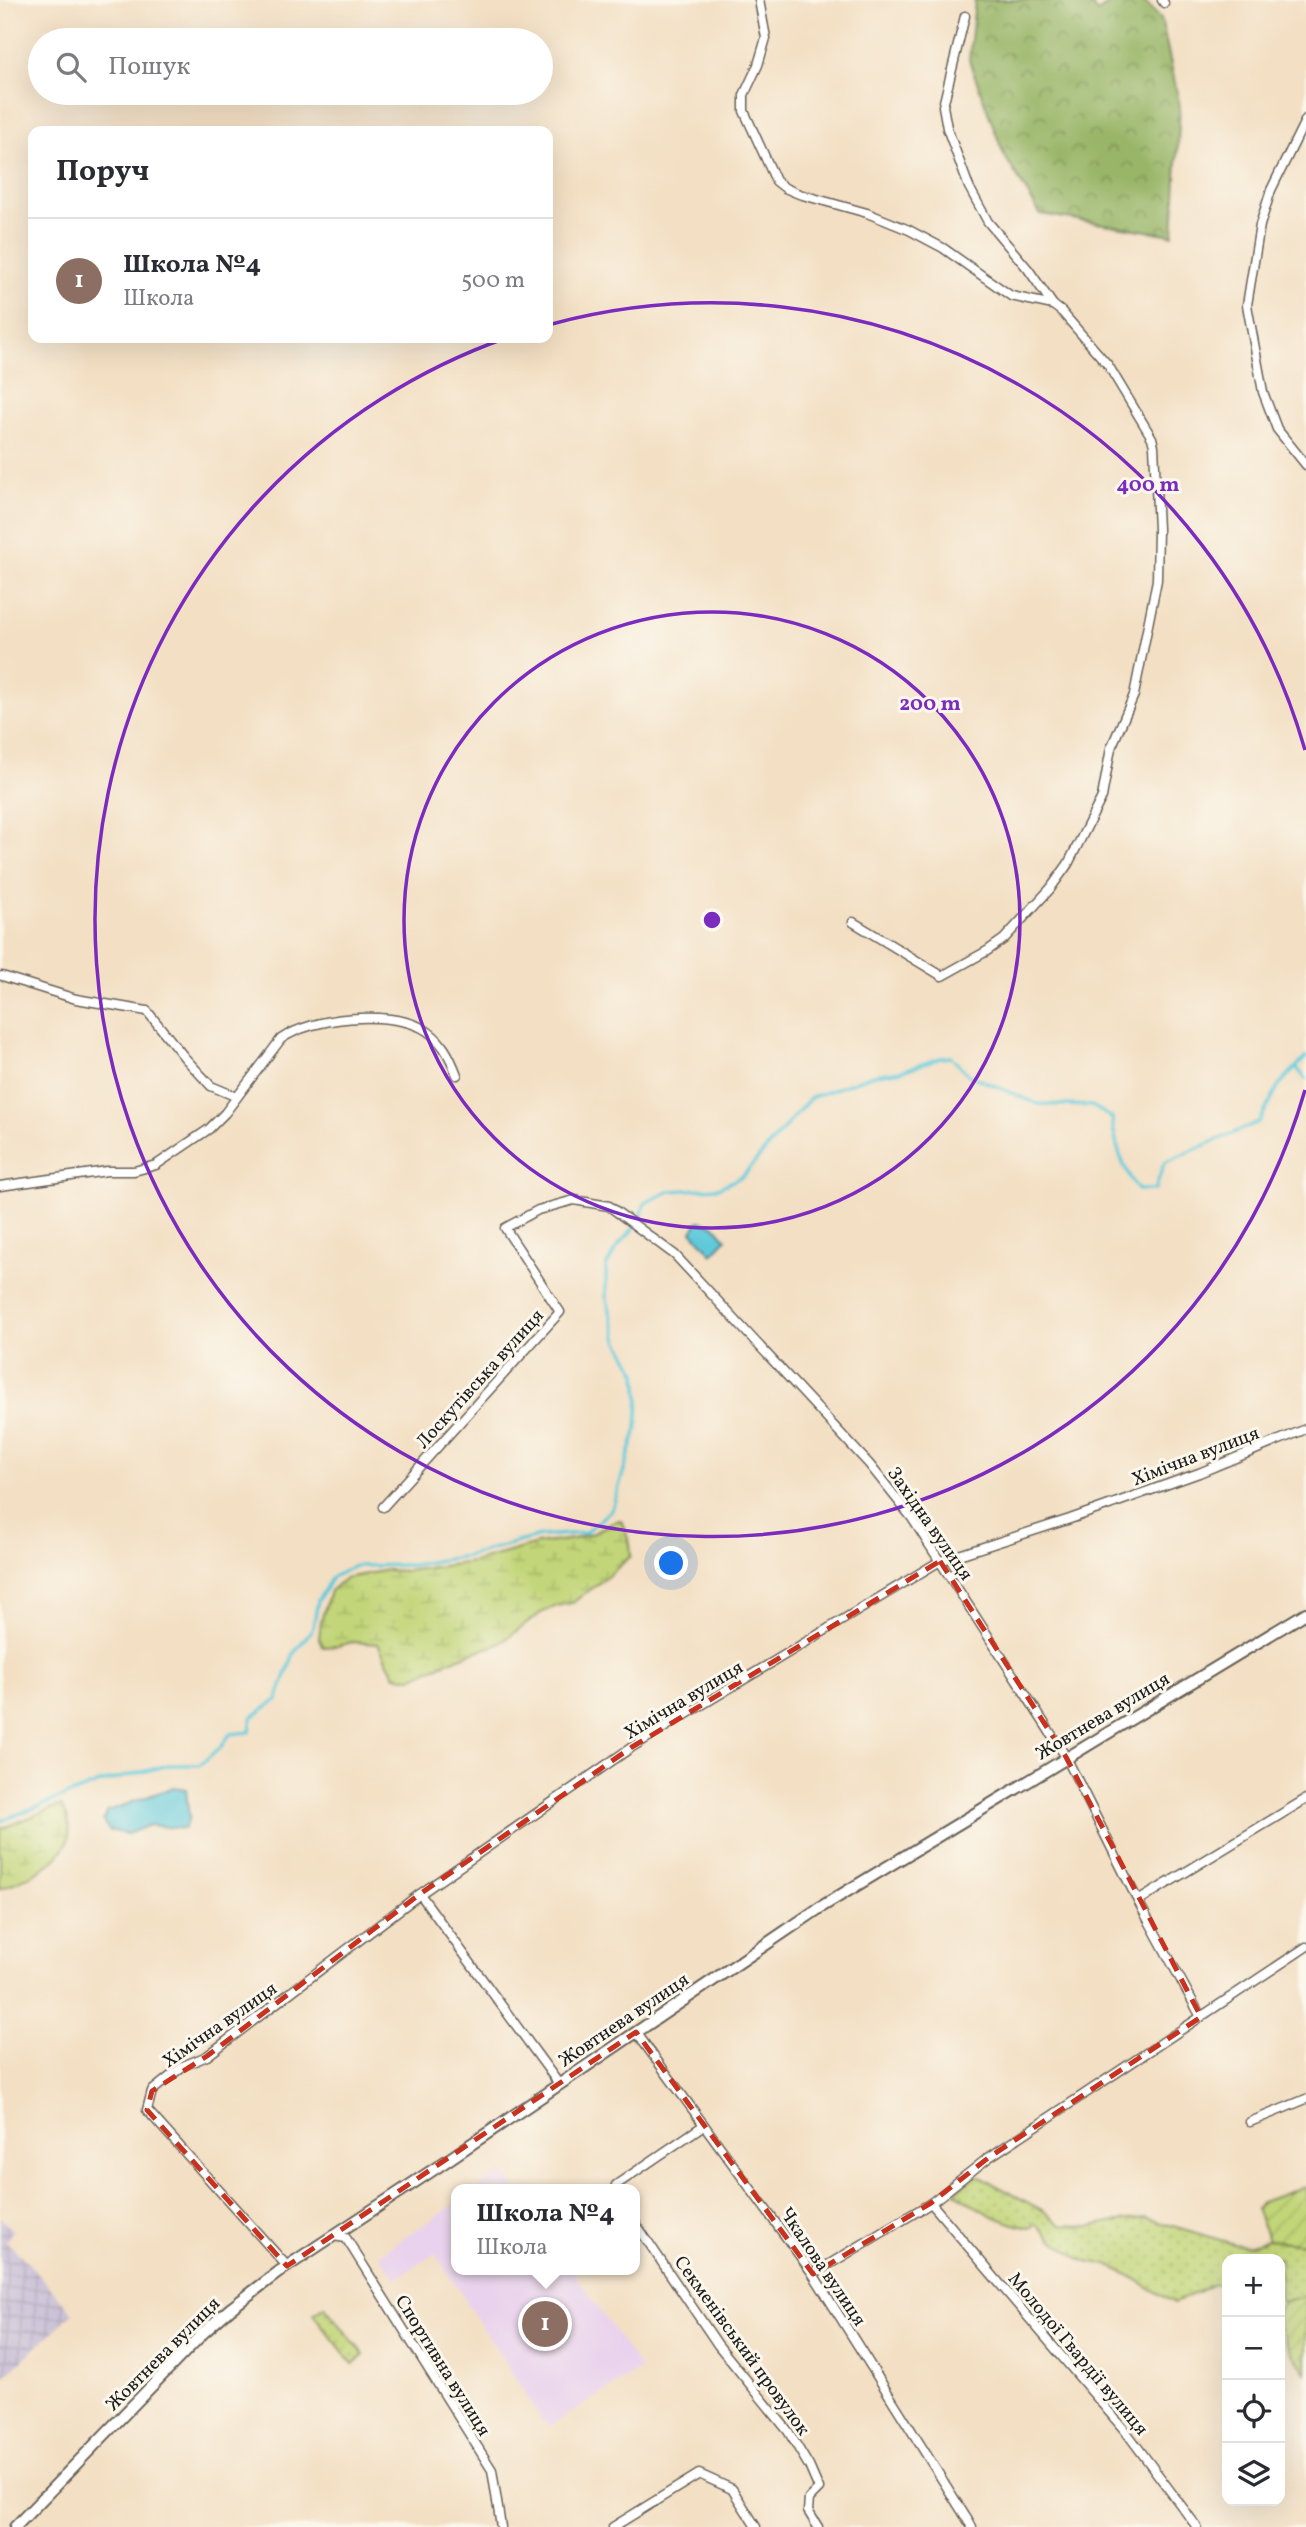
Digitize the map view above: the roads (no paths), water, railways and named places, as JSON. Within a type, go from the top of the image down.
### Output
[{"type":"main road","name":"Жовтнева вулиця","points":[[15,2527],[204,2332],[287,2266],[841,1894],[1306,1613]]},
{"type":"street","points":[[758,0],[766,38],[761,57],[744,95],[744,111],[776,181],[799,194],[867,214],[909,230],[943,248],[1011,296],[1052,305]]},
{"type":"street","points":[[853,922],[942,976],[1004,939],[1050,889],[1068,863],[1102,797],[1111,748],[1134,695],[1157,580],[1156,466],[1152,438],[1108,365],[1062,312],[1052,305],[1028,269],[988,222],[969,187],[947,128],[943,106],[965,16]]},
{"type":"street","points":[[1304,460],[1277,429],[1263,392],[1247,305],[1264,213],[1271,190],[1306,119]]},
{"type":"street","points":[[2,976],[76,999],[147,1011],[211,1086],[237,1097]]},
{"type":"street","points":[[0,1186],[74,1174],[150,1168],[163,1162],[209,1129],[225,1113],[281,1039],[289,1033],[322,1022],[380,1019],[421,1027],[437,1039],[450,1057],[457,1074]]},
{"type":"street","name":"Західна вулиця","points":[[506,1228],[538,1210],[574,1200],[609,1206],[675,1255],[869,1464],[912,1518],[1066,1757],[1138,1901],[1201,2017]]},
{"type":"street","name":"Лоскутівська вулиця","points":[[383,1507],[560,1312],[506,1228]]},
{"type":"street","name":"Хімічна вулиця","points":[[287,2266],[147,2110],[152,2091],[183,2067],[206,2056],[420,1894],[632,1748],[940,1561],[1199,1473],[1306,1429]]},
{"type":"street","points":[[1138,1901],[1306,1799]]},
{"type":"street","points":[[420,1894],[559,2084]]},
{"type":"street","points":[[814,2274],[932,2203],[988,2158],[1306,1947]]},
{"type":"street","name":"Чкалова вулиця","points":[[636,2032],[814,2274],[972,2527]]},
{"type":"street","points":[[1250,2122],[1306,2099]]},
{"type":"street","points":[[617,2184],[704,2125]]},
{"type":"street","name":"Молодої Гвардії вулиця","points":[[932,2203],[1127,2433],[1197,2527]]},
{"type":"street","name":"Секменівський провулок","points":[[640,2230],[718,2345],[788,2431],[809,2466],[819,2489],[808,2498],[808,2511],[818,2527]]},
{"type":"street","name":"Спортивна вулиця","points":[[333,2236],[346,2238],[492,2470],[501,2527]]},
{"type":"street","points":[[614,2527],[699,2474],[732,2489],[756,2527]]},
{"type":"water","points":[[699,1221],[714,1225],[726,1239],[712,1254],[692,1231]]},
{"type":"water","points":[[174,1787],[186,1789],[189,1818],[184,1829],[150,1825],[127,1834],[109,1830],[103,1821],[108,1811]]},
{"type":"waterway","points":[[0,1821],[100,1783],[169,1765],[199,1765],[220,1748],[230,1734],[250,1732],[252,1717],[277,1700],[294,1653],[313,1628],[318,1601],[332,1577],[355,1566],[412,1565],[466,1556],[540,1536],[585,1533],[612,1509],[637,1429],[639,1398],[637,1373],[618,1340],[606,1296],[606,1267],[617,1247],[640,1221],[645,1203],[670,1191],[718,1188],[743,1176],[810,1098],[873,1075],[902,1071],[951,1057],[969,1075],[1038,1104],[1092,1106],[1112,1118],[1120,1156],[1132,1181],[1138,1190],[1155,1190],[1164,1163],[1259,1122],[1279,1085],[1306,1057]]},
{"type":"waterway","points":[[1296,1067],[1306,1079]]},
{"type":"place","name":"Школа №4","points":[[545,2324]]}]
